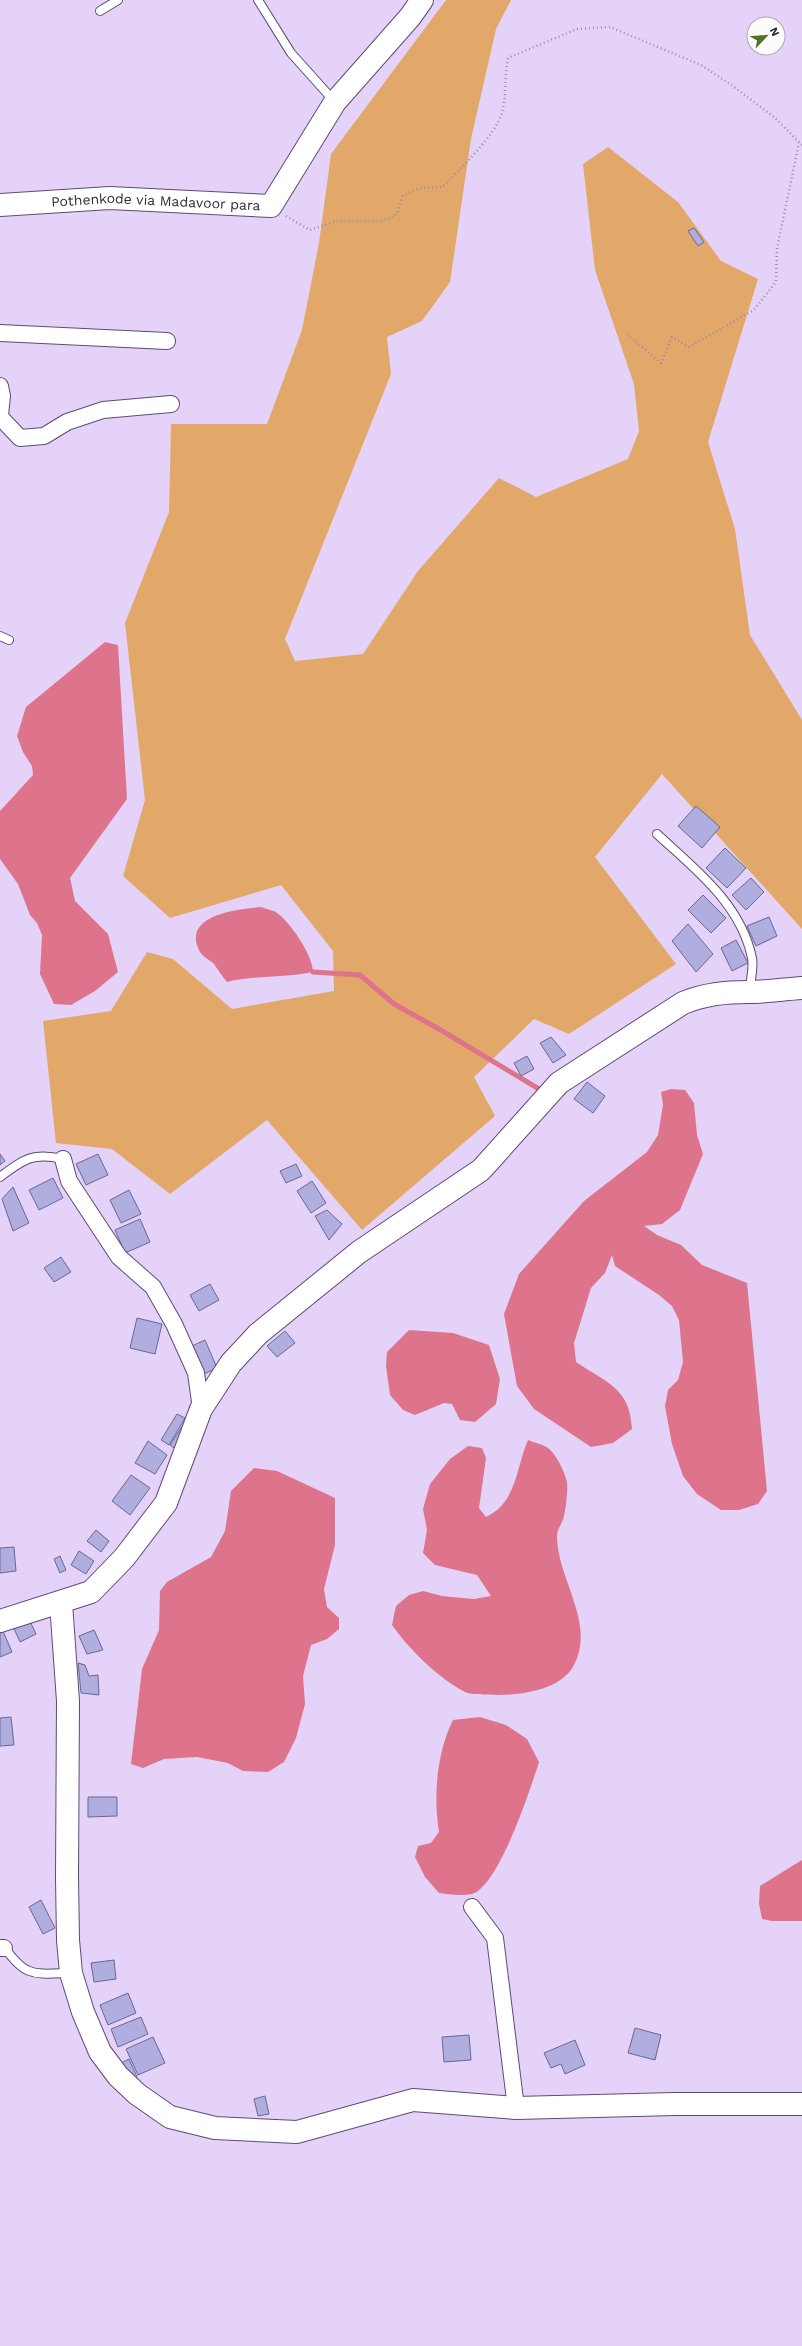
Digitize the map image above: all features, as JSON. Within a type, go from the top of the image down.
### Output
[{"type":"street","name":"Pothenkode via Madavoor para","points":[[0,205],[110,198],[270,206],[335,102],[410,17],[422,0]]},
{"type":"street","points":[[0,333],[167,340]]},
{"type":"street","points":[[0,386],[2,396],[0,416],[20,438],[44,436],[67,422],[103,410],[171,404]]},
{"type":"street","points":[[0,1621],[91,1592],[124,1558],[166,1503],[202,1409],[231,1363],[258,1334],[359,1252],[481,1170],[559,1082],[682,1003],[702,996],[732,991],[750,992],[802,988]]},
{"type":"street","points":[[64,1159],[69,1181],[119,1257],[153,1287],[174,1324],[196,1373],[202,1409]]},
{"type":"street","points":[[60,1603],[68,1701],[67,1901],[68,1940],[72,1973],[83,2012],[100,2052],[118,2076],[137,2094],[170,2117],[215,2128],[297,2132],[413,2100],[516,2108],[674,2104],[802,2104]]},
{"type":"street","points":[[472,1906],[494,1938],[516,2108]]},
{"type":"lane","points":[[100,11],[118,0]]},
{"type":"lane","points":[[258,0],[291,54],[335,102]]},
{"type":"lane","points":[[0,636],[8,640]]},
{"type":"lane","points":[[657,834],[718,891],[740,925],[752,959],[750,992]]},
{"type":"lane","points":[[0,1177],[19,1162],[34,1155],[64,1159]]},
{"type":"lane","points":[[2,1946],[14,1963],[33,1974],[72,1973]]},
{"type":"path","points":[[270,206],[310,230],[336,221],[383,221],[397,214],[403,196],[419,188],[442,187],[464,166],[482,144],[502,115],[506,94],[505,72],[508,58],[577,29],[610,27],[702,65],[774,117],[802,145]]},
{"type":"path","points":[[627,334],[661,363],[672,337],[689,347],[754,310],[776,282],[777,248],[799,142]]},
{"type":"shaded area","points":[[446,0],[511,0],[496,29],[471,139],[450,282],[422,321],[387,337],[391,374],[285,639],[295,661],[363,654],[418,571],[499,478],[536,497],[628,459],[639,431],[634,384],[595,270],[583,164],[608,147],[678,202],[721,261],[758,279],[708,442],[735,529],[750,635],[802,720],[802,929],[662,774],[595,857],[676,964],[569,1034],[534,1019],[474,1077],[495,1116],[362,1230],[267,1120],[170,1194],[112,1149],[56,1143],[43,1021],[111,1011],[147,952],[173,959],[232,1009],[334,991],[333,951],[281,885],[170,918],[123,876],[145,800],[125,623],[169,512],[171,424],[267,424],[302,330],[319,243],[331,154]]},
{"type":"shaded area","points":[[105,642],[118,645],[127,799],[70,878],[75,901],[108,934],[118,972],[95,991],[71,1005],[54,1004],[40,974],[42,935],[37,923],[30,915],[18,884],[0,859],[0,811],[33,775],[32,766],[23,752],[17,736],[26,707]]},
{"type":"shaded area","points":[[261,907],[276,912],[288,923],[305,948],[312,965],[313,972],[248,978],[227,982],[214,964],[201,954],[196,940],[198,930],[204,922],[214,916],[226,912]]},
{"type":"shaded area","points":[[671,1089],[685,1090],[694,1103],[697,1135],[703,1154],[680,1210],[662,1224],[644,1226],[657,1235],[681,1245],[702,1265],[747,1283],[767,1491],[758,1504],[739,1510],[721,1510],[697,1494],[683,1476],[672,1444],[665,1406],[668,1390],[678,1380],[683,1362],[679,1320],[672,1306],[659,1295],[615,1266],[612,1255],[605,1273],[591,1288],[574,1343],[576,1362],[615,1388],[622,1395],[627,1404],[632,1429],[613,1443],[591,1447],[534,1409],[517,1386],[504,1314],[519,1274],[584,1201],[647,1152],[658,1135],[663,1105],[661,1092]]},
{"type":"shaded area","points":[[409,1330],[453,1333],[489,1345],[500,1379],[496,1404],[475,1422],[460,1420],[452,1404],[444,1403],[415,1415],[403,1410],[390,1395],[386,1366],[387,1352]]},
{"type":"shaded area","points":[[528,1440],[544,1445],[554,1454],[560,1464],[567,1482],[565,1512],[557,1536],[563,1568],[578,1617],[581,1633],[580,1649],[574,1665],[567,1675],[545,1688],[532,1692],[504,1695],[468,1693],[455,1686],[435,1671],[415,1653],[399,1634],[392,1625],[396,1606],[409,1595],[423,1591],[442,1596],[474,1599],[491,1596],[477,1575],[435,1565],[423,1553],[427,1530],[423,1509],[430,1484],[450,1459],[468,1446],[482,1448],[486,1458],[479,1508],[486,1517],[496,1511],[510,1494]]},
{"type":"shaded area","points":[[254,1468],[277,1471],[335,1498],[335,1545],[324,1589],[327,1607],[339,1618],[339,1629],[327,1639],[311,1645],[303,1676],[305,1704],[296,1738],[284,1762],[268,1772],[243,1771],[228,1763],[197,1757],[164,1759],[143,1768],[131,1764],[142,1669],[159,1630],[160,1591],[167,1582],[211,1557],[225,1531],[231,1491]]},
{"type":"shaded area","points":[[480,1717],[506,1725],[527,1739],[539,1762],[529,1793],[506,1850],[497,1867],[487,1881],[478,1891],[470,1894],[459,1895],[439,1893],[425,1877],[415,1857],[418,1846],[431,1843],[439,1832],[436,1804],[438,1774],[443,1746],[453,1720]]},
{"type":"shaded area","points":[[802,1860],[802,1921],[772,1921],[762,1919],[759,1904],[760,1886]]},
{"type":"building","points":[[694,228],[704,242],[698,246],[688,231]]},
{"type":"building","points":[[696,806],[720,827],[702,848],[678,826]]},
{"type":"building","points":[[725,848],[746,868],[727,888],[706,868]]},
{"type":"building","points":[[751,878],[764,892],[746,910],[732,895]]},
{"type":"building","points":[[703,895],[726,918],[711,933],[688,910]]},
{"type":"building","points":[[769,917],[777,936],[756,946],[747,926]]},
{"type":"building","points":[[688,924],[713,954],[696,972],[672,941]]},
{"type":"building","points":[[736,940],[748,963],[732,971],[721,948]]},
{"type":"building","points":[[551,1037],[566,1055],[553,1063],[540,1043]]},
{"type":"building","points":[[527,1056],[534,1069],[521,1076],[514,1063]]},
{"type":"building","points":[[587,1082],[605,1096],[593,1113],[574,1099]]},
{"type":"building","points":[[0,1154],[5,1161],[0,1165]]},
{"type":"building","points":[[98,1154],[108,1175],[86,1185],[76,1164]]},
{"type":"building","points":[[296,1164],[302,1176],[286,1183],[280,1171]]},
{"type":"building","points":[[53,1178],[63,1198],[39,1210],[29,1190]]},
{"type":"building","points":[[312,1181],[326,1203],[311,1213],[297,1191]]},
{"type":"building","points":[[13,1187],[29,1223],[13,1231],[2,1199]]},
{"type":"building","points":[[129,1190],[141,1214],[121,1223],[110,1200]]},
{"type":"building","points":[[327,1210],[342,1224],[329,1240],[315,1216]]},
{"type":"building","points":[[140,1219],[150,1242],[125,1253],[115,1230]]},
{"type":"building","points":[[61,1257],[71,1272],[54,1282],[44,1268]]},
{"type":"building","points":[[210,1284],[219,1300],[199,1311],[190,1295]]},
{"type":"building","points":[[137,1318],[162,1324],[155,1354],[130,1348]]},
{"type":"building","points":[[285,1331],[295,1343],[277,1357],[267,1346]]},
{"type":"building","points":[[205,1340],[217,1368],[204,1374],[192,1346]]},
{"type":"building","points":[[177,1414],[185,1418],[169,1445],[161,1440]]},
{"type":"building","points":[[188,1417],[177,1450],[170,1445]]},
{"type":"building","points":[[148,1441],[167,1455],[155,1474],[135,1463]]},
{"type":"building","points":[[131,1475],[150,1488],[130,1515],[112,1501]]},
{"type":"building","points":[[96,1530],[109,1541],[101,1552],[87,1541]]},
{"type":"building","points":[[14,1547],[16,1571],[0,1573],[0,1548]]},
{"type":"building","points":[[79,1551],[94,1561],[86,1574],[71,1565]]},
{"type":"building","points":[[60,1556],[66,1570],[60,1573],[54,1559]]},
{"type":"building","points":[[28,1617],[36,1634],[20,1642],[12,1624]]},
{"type":"building","points":[[0,1629],[2,1629],[12,1652],[0,1657]]},
{"type":"building","points":[[94,1630],[103,1650],[87,1654],[79,1636]]},
{"type":"building","points":[[78,1663],[85,1665],[89,1676],[98,1675],[99,1695],[81,1693]]},
{"type":"building","points":[[11,1717],[14,1745],[0,1746],[0,1718]]},
{"type":"building","points":[[88,1797],[117,1797],[117,1816],[88,1817]]},
{"type":"building","points":[[41,1900],[55,1928],[43,1934],[29,1907]]},
{"type":"building","points":[[114,1960],[116,1979],[94,1982],[91,1963]]},
{"type":"building","points":[[128,1993],[136,2013],[108,2025],[100,2005]]},
{"type":"building","points":[[141,2017],[148,2034],[118,2047],[111,2029]]},
{"type":"building","points":[[635,2028],[661,2035],[655,2060],[628,2053]]},
{"type":"building","points":[[469,2035],[471,2060],[444,2062],[442,2037]]},
{"type":"building","points":[[153,2037],[165,2063],[138,2075],[126,2049]]},
{"type":"building","points":[[575,2040],[585,2065],[565,2074],[561,2064],[551,2068],[544,2053]]},
{"type":"building","points":[[129,2059],[137,2077],[125,2083],[117,2065]]},
{"type":"building","points":[[265,2096],[269,2114],[258,2116],[254,2099]]},
{"type":"waterway","points":[[313,972],[360,975],[394,1004],[539,1089]]}]
